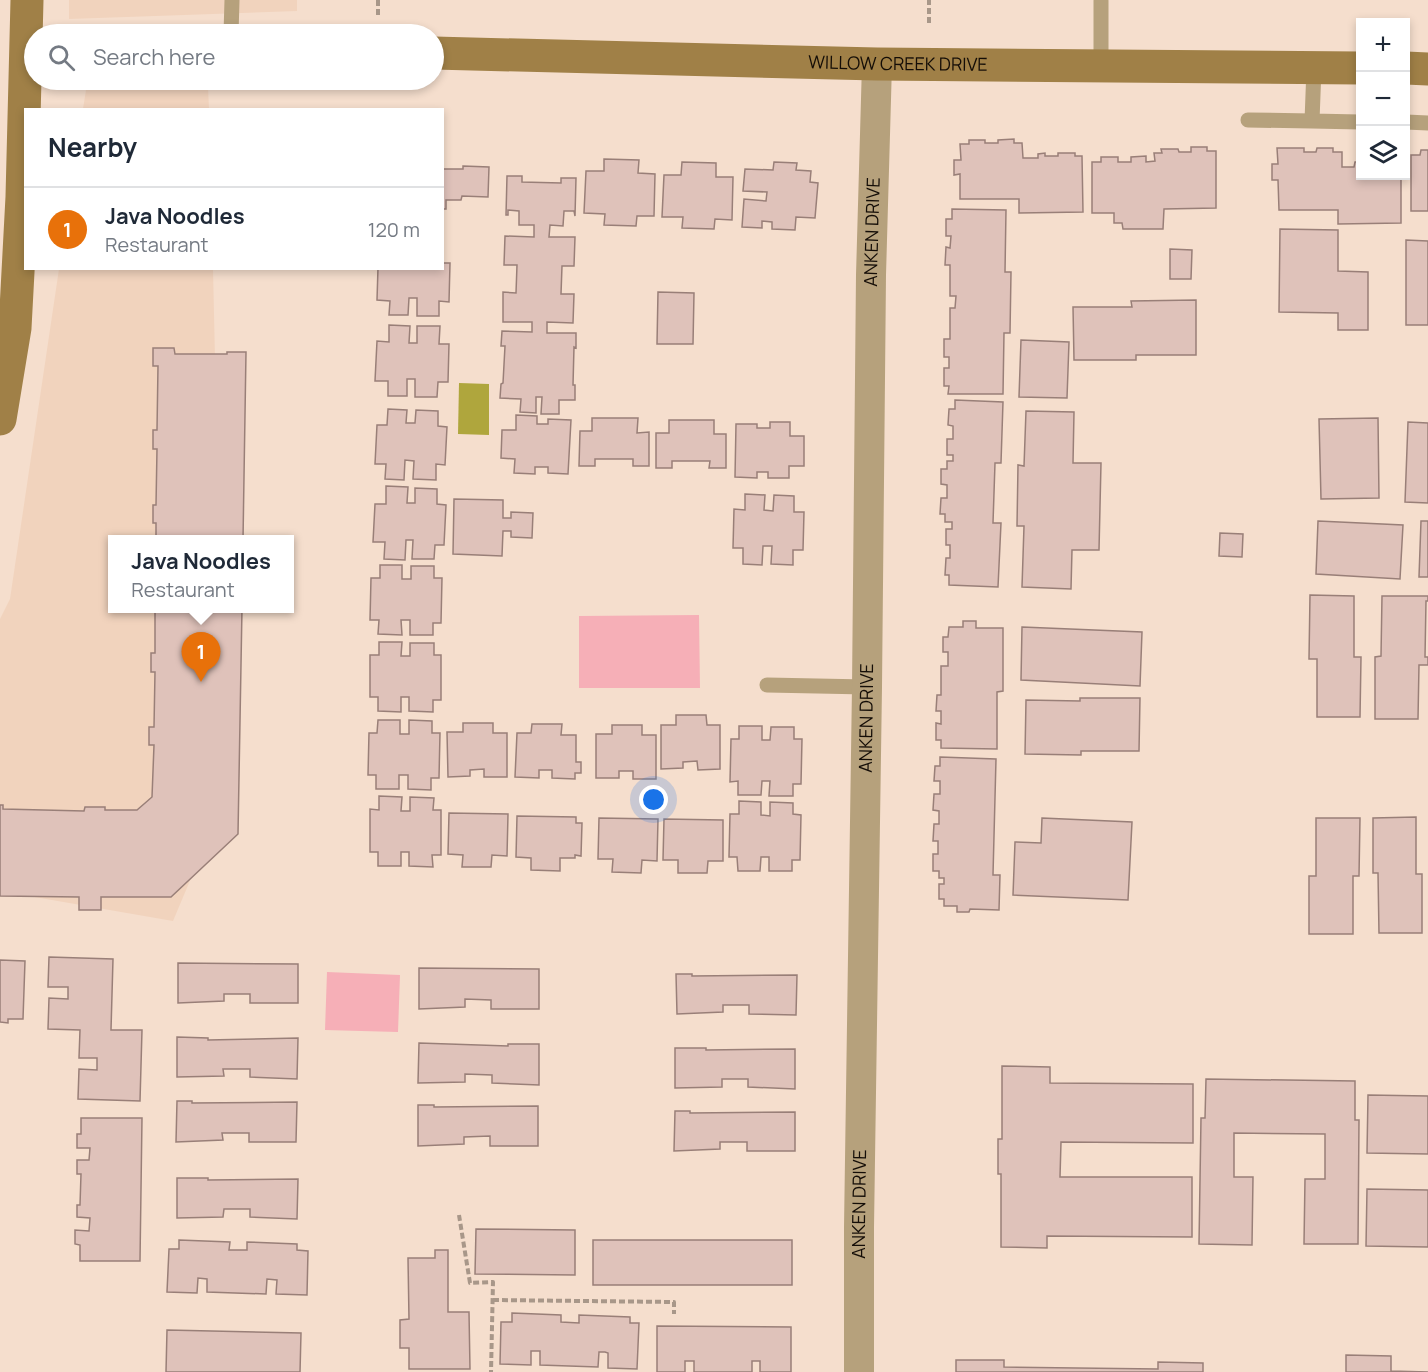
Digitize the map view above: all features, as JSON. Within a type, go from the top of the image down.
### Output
[{"type":"street","points":[[27,0],[28,24]]},
{"type":"street","name":"WILLOW CREEK DRIVE","points":[[444,53],[877,64],[1356,68]]},
{"type":"street","name":"ANKEN DRIVE","points":[[860,1372],[859,1227],[871,275],[877,64]]},
{"type":"street","points":[[1410,68],[1428,69]]},
{"type":"street","points":[[27,108],[28,90]]},
{"type":"street","points":[[0,418],[15,328],[24,160]]},
{"type":"lane","points":[[231,24],[232,0]]},
{"type":"lane","points":[[1101,1],[1101,65]]},
{"type":"lane","points":[[1312,121],[1314,68]]},
{"type":"lane","points":[[1248,120],[1356,122]]},
{"type":"lane","points":[[1410,122],[1428,123]]},
{"type":"lane","points":[[767,685],[867,687]]},
{"type":"path","points":[[378,0],[378,15]]},
{"type":"path","points":[[929,0],[929,23]]},
{"type":"path","points":[[459,1215],[470,1283],[493,1282],[491,1372]]},
{"type":"path","points":[[493,1300],[674,1302],[674,1314]]},
{"type":"shaded area","points":[[69,0],[297,0],[297,11],[69,19]]},
{"type":"shaded area","points":[[86,90],[208,90],[209,108],[83,108]]},
{"type":"shaded area","points":[[59,270],[213,270],[219,535],[108,535],[108,613],[221,613],[226,795],[173,921],[0,891],[0,619],[10,599]]},
{"type":"shaded area","points":[[459,383],[489,384],[489,435],[458,434]]},
{"type":"shaded area","points":[[699,615],[700,688],[579,688],[579,616]]},
{"type":"shaded area","points":[[327,972],[400,975],[398,1032],[325,1030]]},
{"type":"building","points":[[1014,139],[1014,143],[1022,143],[1023,158],[1038,158],[1038,154],[1045,153],[1045,156],[1075,153],[1075,156],[1082,156],[1083,212],[1019,213],[1019,199],[960,199],[960,174],[954,175],[954,160],[961,160],[960,144],[969,144],[969,140],[998,143],[998,140]]},
{"type":"building","points":[[1191,147],[1207,147],[1207,151],[1216,151],[1216,208],[1164,209],[1163,229],[1123,229],[1122,223],[1114,223],[1114,213],[1092,213],[1092,162],[1101,162],[1101,157],[1118,157],[1118,162],[1131,162],[1131,157],[1146,156],[1146,162],[1155,161],[1154,153],[1162,153],[1161,149],[1191,152]]},
{"type":"building","points":[[1277,148],[1304,148],[1304,152],[1316,152],[1317,148],[1333,148],[1333,152],[1342,152],[1342,167],[1354,167],[1356,162],[1356,180],[1401,180],[1401,223],[1338,224],[1338,210],[1279,210],[1278,180],[1272,180],[1272,164],[1278,164]]},
{"type":"building","points":[[1421,150],[1428,150],[1428,211],[1411,211],[1411,155],[1420,155]]},
{"type":"building","points":[[604,159],[639,160],[638,173],[655,174],[654,216],[637,216],[636,226],[604,225],[605,214],[584,213],[586,171],[604,171]]},
{"type":"building","points":[[682,162],[716,163],[716,177],[733,177],[732,220],[715,219],[714,229],[682,228],[683,217],[662,217],[664,175],[681,175]]},
{"type":"building","points":[[774,162],[797,163],[796,170],[811,171],[810,182],[818,183],[815,218],[796,217],[795,230],[772,229],[772,222],[762,221],[762,228],[742,227],[744,199],[766,201],[767,192],[743,191],[745,169],[773,170]]},
{"type":"building","points":[[463,166],[489,167],[488,197],[462,196],[461,200],[446,200],[446,209],[444,209],[444,169],[463,169]]},
{"type":"building","points":[[507,176],[522,176],[522,182],[561,183],[561,178],[576,178],[575,216],[574,211],[564,211],[563,226],[550,225],[549,237],[575,237],[574,266],[562,266],[561,294],[574,294],[573,323],[547,322],[547,333],[576,333],[573,385],[575,385],[575,400],[559,400],[559,414],[541,414],[542,397],[536,397],[536,413],[520,412],[521,399],[500,398],[505,346],[501,346],[502,331],[532,332],[532,322],[503,322],[503,292],[516,293],[517,265],[504,265],[505,236],[534,237],[534,225],[519,225],[519,211],[508,210],[508,215],[506,215]]},
{"type":"building","points":[[952,209],[1006,210],[1005,272],[1011,272],[1010,333],[1004,333],[1003,394],[948,394],[949,386],[944,386],[944,368],[949,368],[949,357],[944,357],[944,339],[950,339],[950,308],[955,308],[956,296],[950,296],[950,265],[945,265],[946,247],[950,248],[951,236],[946,236],[946,219],[952,219]]},
{"type":"building","points":[[1280,229],[1338,230],[1338,271],[1368,272],[1368,330],[1338,330],[1338,313],[1279,312]]},
{"type":"building","points":[[1406,240],[1428,241],[1428,325],[1406,325]]},
{"type":"building","points":[[1170,249],[1192,250],[1191,279],[1170,279]]},
{"type":"building","points":[[444,263],[450,263],[449,302],[439,301],[439,316],[417,316],[417,298],[409,298],[408,315],[389,315],[390,301],[377,300],[378,270],[444,270]]},
{"type":"building","points":[[658,292],[694,293],[693,344],[657,344]]},
{"type":"building","points":[[1196,300],[1196,355],[1136,355],[1136,360],[1074,360],[1073,307],[1132,307],[1131,301]]},
{"type":"building","points":[[389,325],[410,326],[409,343],[417,343],[417,326],[440,326],[439,344],[449,344],[448,382],[438,382],[437,397],[415,397],[415,379],[407,379],[407,396],[388,396],[388,381],[375,381],[377,341],[389,342]]},
{"type":"building","points":[[1021,340],[1069,342],[1067,398],[1019,397]]},
{"type":"building","points":[[153,348],[174,348],[175,354],[246,352],[243,535],[156,535],[153,505],[156,505],[157,449],[153,449],[153,430],[157,430],[158,366],[153,366]]},
{"type":"building","points":[[955,400],[1003,402],[1001,463],[995,463],[993,523],[1001,523],[998,587],[949,585],[949,575],[945,575],[946,558],[950,558],[950,545],[946,545],[946,529],[952,529],[952,522],[945,522],[945,514],[940,514],[941,498],[947,498],[947,485],[941,484],[941,469],[947,469],[947,461],[953,461],[953,455],[947,455],[947,439],[953,439],[953,426],[948,425],[949,409],[955,409]]},
{"type":"building","points":[[388,409],[407,410],[406,423],[415,423],[416,410],[438,411],[438,426],[447,427],[445,465],[436,464],[436,480],[413,479],[414,461],[405,460],[404,480],[385,479],[386,464],[375,464],[377,425],[387,425]]},
{"type":"building","points":[[1026,411],[1074,412],[1073,463],[1101,463],[1099,550],[1072,550],[1071,589],[1022,587],[1024,526],[1017,526],[1018,465],[1024,466]]},
{"type":"building","points":[[516,415],[537,416],[537,424],[548,424],[548,419],[571,420],[568,474],[548,473],[548,467],[535,467],[535,474],[514,473],[515,459],[501,458],[502,430],[516,430]]},
{"type":"building","points":[[592,418],[638,418],[637,433],[649,432],[649,466],[633,466],[633,459],[595,459],[595,466],[579,466],[580,431],[592,431]]},
{"type":"building","points":[[1378,418],[1379,498],[1321,499],[1319,419]]},
{"type":"building","points":[[669,420],[714,420],[714,434],[726,434],[726,468],[709,468],[710,461],[672,461],[672,468],[656,468],[656,433],[669,433]]},
{"type":"building","points":[[770,422],[790,422],[790,436],[804,436],[804,466],[789,466],[789,478],[768,478],[768,472],[757,472],[757,478],[735,477],[736,424],[757,424],[757,428],[770,428]]},
{"type":"building","points":[[1408,422],[1428,423],[1428,503],[1405,502]]},
{"type":"building","points":[[386,486],[408,487],[407,503],[415,503],[415,488],[437,489],[437,504],[446,505],[444,545],[435,545],[434,559],[412,559],[413,540],[406,540],[405,560],[384,559],[385,542],[373,542],[375,504],[386,504]]},
{"type":"building","points":[[745,494],[765,495],[764,510],[773,511],[774,495],[794,496],[794,512],[804,512],[803,550],[793,550],[793,565],[771,564],[772,546],[763,546],[762,565],[743,564],[743,548],[733,548],[734,509],[745,510]]},
{"type":"building","points":[[454,499],[503,500],[503,518],[511,518],[511,512],[533,513],[532,538],[511,537],[511,531],[503,531],[502,556],[453,554]]},
{"type":"building","points":[[1318,521],[1403,525],[1400,579],[1316,574]]},
{"type":"building","points":[[1421,521],[1428,521],[1428,577],[1419,577]]},
{"type":"building","points":[[1220,533],[1243,534],[1242,557],[1219,556]]},
{"type":"building","points":[[380,565],[402,565],[402,579],[411,579],[411,566],[434,566],[434,578],[442,578],[441,623],[433,623],[433,635],[410,635],[410,620],[401,620],[402,635],[378,634],[379,620],[370,620],[371,578],[380,578]]},
{"type":"building","points":[[1310,595],[1354,596],[1354,657],[1361,657],[1360,717],[1317,717],[1317,659],[1309,659]]},
{"type":"building","points":[[1382,596],[1428,596],[1425,657],[1428,657],[1428,665],[1419,665],[1418,719],[1375,719],[1375,657],[1381,656]]},
{"type":"building","points":[[155,613],[242,613],[238,834],[171,897],[101,897],[101,910],[79,910],[79,897],[0,896],[0,805],[3,805],[3,809],[84,811],[85,807],[105,807],[105,810],[137,810],[152,797],[154,745],[149,745],[149,727],[154,727],[155,672],[151,672],[151,653],[155,653]]},
{"type":"building","points":[[963,621],[976,621],[976,628],[1003,628],[1003,691],[997,692],[997,749],[941,748],[941,740],[936,740],[936,723],[941,724],[941,711],[936,711],[937,695],[941,695],[941,666],[948,666],[948,652],[943,652],[943,637],[948,637],[949,627],[963,627]]},
{"type":"building","points":[[1022,627],[1142,632],[1140,686],[1021,680]]},
{"type":"building","points":[[379,642],[402,642],[401,656],[410,656],[410,643],[434,643],[434,655],[441,655],[441,700],[433,700],[433,712],[409,711],[409,697],[401,697],[401,712],[378,711],[378,697],[370,697],[370,655],[379,655]]},
{"type":"building","points":[[1080,698],[1140,698],[1139,751],[1081,751],[1081,755],[1025,754],[1026,700],[1080,701]]},
{"type":"building","points":[[676,715],[706,715],[707,725],[720,725],[720,769],[698,770],[697,761],[683,762],[683,768],[661,769],[661,725],[676,725]]},
{"type":"building","points":[[378,720],[400,720],[400,734],[409,734],[409,720],[432,721],[432,733],[440,733],[439,778],[431,778],[431,790],[408,789],[408,775],[399,775],[399,789],[376,789],[376,775],[368,775],[369,733],[377,733]]},
{"type":"building","points":[[463,723],[493,723],[493,733],[507,733],[507,777],[484,777],[484,769],[470,770],[470,776],[448,777],[447,732],[463,732]]},
{"type":"building","points":[[532,724],[562,724],[561,735],[576,735],[576,762],[581,762],[581,773],[575,773],[575,779],[552,778],[552,770],[539,770],[539,778],[515,777],[517,733],[531,733]]},
{"type":"building","points":[[612,725],[642,725],[642,735],[656,735],[656,779],[633,779],[633,771],[619,771],[619,778],[596,778],[596,734],[612,734]]},
{"type":"building","points":[[739,726],[762,726],[762,740],[770,740],[771,727],[794,727],[794,739],[802,739],[801,784],[793,784],[793,796],[769,796],[770,781],[762,781],[761,795],[738,795],[738,781],[730,782],[731,739],[739,739]]},
{"type":"building","points":[[940,757],[996,759],[993,875],[1000,875],[999,910],[970,909],[969,912],[957,912],[957,906],[944,906],[944,899],[939,899],[939,884],[944,884],[944,878],[939,878],[939,871],[933,871],[933,854],[938,854],[938,841],[933,841],[934,824],[939,824],[939,811],[933,810],[934,794],[940,794],[940,781],[934,781],[935,766],[940,766]]},
{"type":"building","points":[[379,796],[402,797],[401,811],[410,811],[410,797],[434,798],[433,810],[441,810],[441,855],[432,855],[433,867],[409,866],[409,852],[401,852],[401,866],[378,866],[378,852],[370,852],[370,809],[379,810]]},
{"type":"building","points":[[739,801],[761,802],[761,815],[770,816],[770,802],[793,803],[793,814],[801,815],[800,860],[792,860],[792,871],[769,871],[769,857],[761,857],[760,871],[738,871],[737,857],[729,857],[730,814],[739,814]]},
{"type":"building","points":[[449,813],[508,814],[507,856],[492,855],[491,867],[462,867],[463,855],[448,854]]},
{"type":"building","points":[[517,816],[576,817],[576,823],[582,823],[581,856],[560,858],[560,871],[531,870],[531,858],[516,857]]},
{"type":"building","points":[[1416,817],[1416,874],[1422,874],[1422,933],[1379,933],[1378,873],[1373,873],[1373,818]]},
{"type":"building","points":[[599,818],[658,819],[657,861],[642,860],[641,873],[612,872],[613,859],[598,859]]},
{"type":"building","points":[[1042,818],[1132,822],[1128,900],[1013,895],[1015,842],[1041,843]]},
{"type":"building","points":[[1316,818],[1360,818],[1359,876],[1353,876],[1353,934],[1309,934],[1309,876],[1316,876]]},
{"type":"building","points":[[664,819],[723,820],[723,861],[708,861],[707,873],[678,873],[678,860],[663,860]]},
{"type":"building","points":[[49,957],[113,959],[111,1030],[142,1030],[140,1101],[78,1099],[79,1069],[97,1070],[97,1058],[79,1058],[80,1030],[48,1029],[49,998],[68,999],[68,987],[48,987]]},
{"type":"building","points":[[0,960],[25,961],[23,1019],[8,1019],[8,1023],[0,1022]]},
{"type":"building","points":[[178,963],[298,964],[298,1003],[250,1003],[250,994],[224,994],[224,1001],[178,1003]]},
{"type":"building","points":[[419,968],[539,969],[539,1009],[491,1009],[491,1000],[465,999],[465,1007],[419,1009]]},
{"type":"building","points":[[676,974],[692,974],[692,976],[797,975],[796,1015],[749,1014],[749,1005],[723,1005],[723,1012],[677,1014]]},
{"type":"building","points":[[177,1037],[208,1038],[208,1040],[298,1038],[297,1079],[250,1077],[250,1069],[223,1069],[224,1076],[177,1077]]},
{"type":"building","points":[[419,1043],[508,1046],[508,1044],[539,1044],[539,1085],[492,1083],[492,1075],[465,1074],[465,1082],[418,1083]]},
{"type":"building","points":[[675,1048],[795,1049],[795,1089],[748,1087],[748,1079],[722,1079],[722,1087],[675,1088]]},
{"type":"building","points":[[1002,1066],[1050,1067],[1050,1083],[1193,1084],[1193,1143],[1061,1142],[1060,1177],[1192,1177],[1192,1237],[1047,1236],[1047,1248],[1001,1247],[1001,1174],[998,1174],[998,1139],[1002,1139]]},
{"type":"building","points":[[1206,1079],[1355,1081],[1355,1120],[1359,1120],[1358,1244],[1304,1244],[1305,1179],[1325,1179],[1325,1134],[1234,1133],[1234,1177],[1253,1177],[1252,1245],[1199,1244],[1201,1118],[1205,1118]]},
{"type":"building","points":[[1368,1095],[1428,1096],[1428,1154],[1367,1153]]},
{"type":"building","points":[[177,1101],[192,1101],[192,1103],[297,1102],[296,1142],[249,1142],[249,1133],[222,1133],[223,1140],[176,1142]]},
{"type":"building","points":[[418,1105],[434,1105],[434,1107],[538,1106],[538,1146],[490,1146],[490,1136],[464,1137],[464,1144],[418,1146]]},
{"type":"building","points":[[675,1111],[690,1111],[690,1113],[795,1112],[795,1151],[747,1151],[747,1142],[720,1142],[720,1149],[674,1151]]},
{"type":"building","points":[[81,1118],[142,1118],[140,1261],[80,1261],[80,1245],[75,1244],[75,1230],[89,1231],[90,1218],[77,1217],[77,1205],[80,1205],[81,1174],[77,1174],[77,1160],[89,1160],[90,1148],[77,1148],[77,1134],[81,1134]]},
{"type":"building","points":[[177,1178],[298,1179],[297,1219],[250,1217],[250,1209],[224,1209],[223,1217],[177,1218]]},
{"type":"building","points":[[1367,1189],[1428,1190],[1428,1247],[1366,1246]]},
{"type":"building","points":[[476,1229],[575,1230],[575,1275],[475,1274]]},
{"type":"building","points":[[179,1240],[230,1242],[229,1250],[247,1250],[247,1242],[297,1244],[297,1250],[308,1251],[307,1295],[276,1294],[277,1280],[267,1279],[266,1294],[207,1292],[207,1279],[198,1278],[197,1293],[167,1292],[169,1249],[179,1249]]},
{"type":"building","points":[[593,1240],[792,1240],[792,1285],[593,1285]]},
{"type":"building","points":[[435,1250],[448,1250],[448,1312],[469,1312],[470,1369],[409,1369],[409,1348],[400,1348],[400,1320],[409,1319],[408,1258],[435,1258]]},
{"type":"building","points":[[512,1313],[561,1315],[561,1322],[579,1323],[579,1315],[630,1317],[630,1323],[639,1323],[637,1369],[608,1368],[608,1353],[605,1352],[599,1352],[598,1367],[540,1365],[540,1351],[531,1351],[531,1365],[500,1364],[501,1322],[512,1322]]},
{"type":"building","points":[[657,1326],[791,1327],[791,1372],[760,1372],[760,1361],[752,1361],[752,1372],[694,1372],[694,1361],[685,1361],[685,1372],[657,1372]]},
{"type":"building","points":[[167,1330],[301,1333],[300,1372],[166,1372]]},
{"type":"building","points":[[1346,1355],[1391,1356],[1391,1371],[1428,1372],[1346,1372]]},
{"type":"building","points":[[956,1360],[1004,1360],[1004,1367],[1158,1369],[1158,1362],[1203,1363],[1203,1372],[956,1372]]},
{"type":"place","name":"Java Noodles","points":[[201,682]]}]
